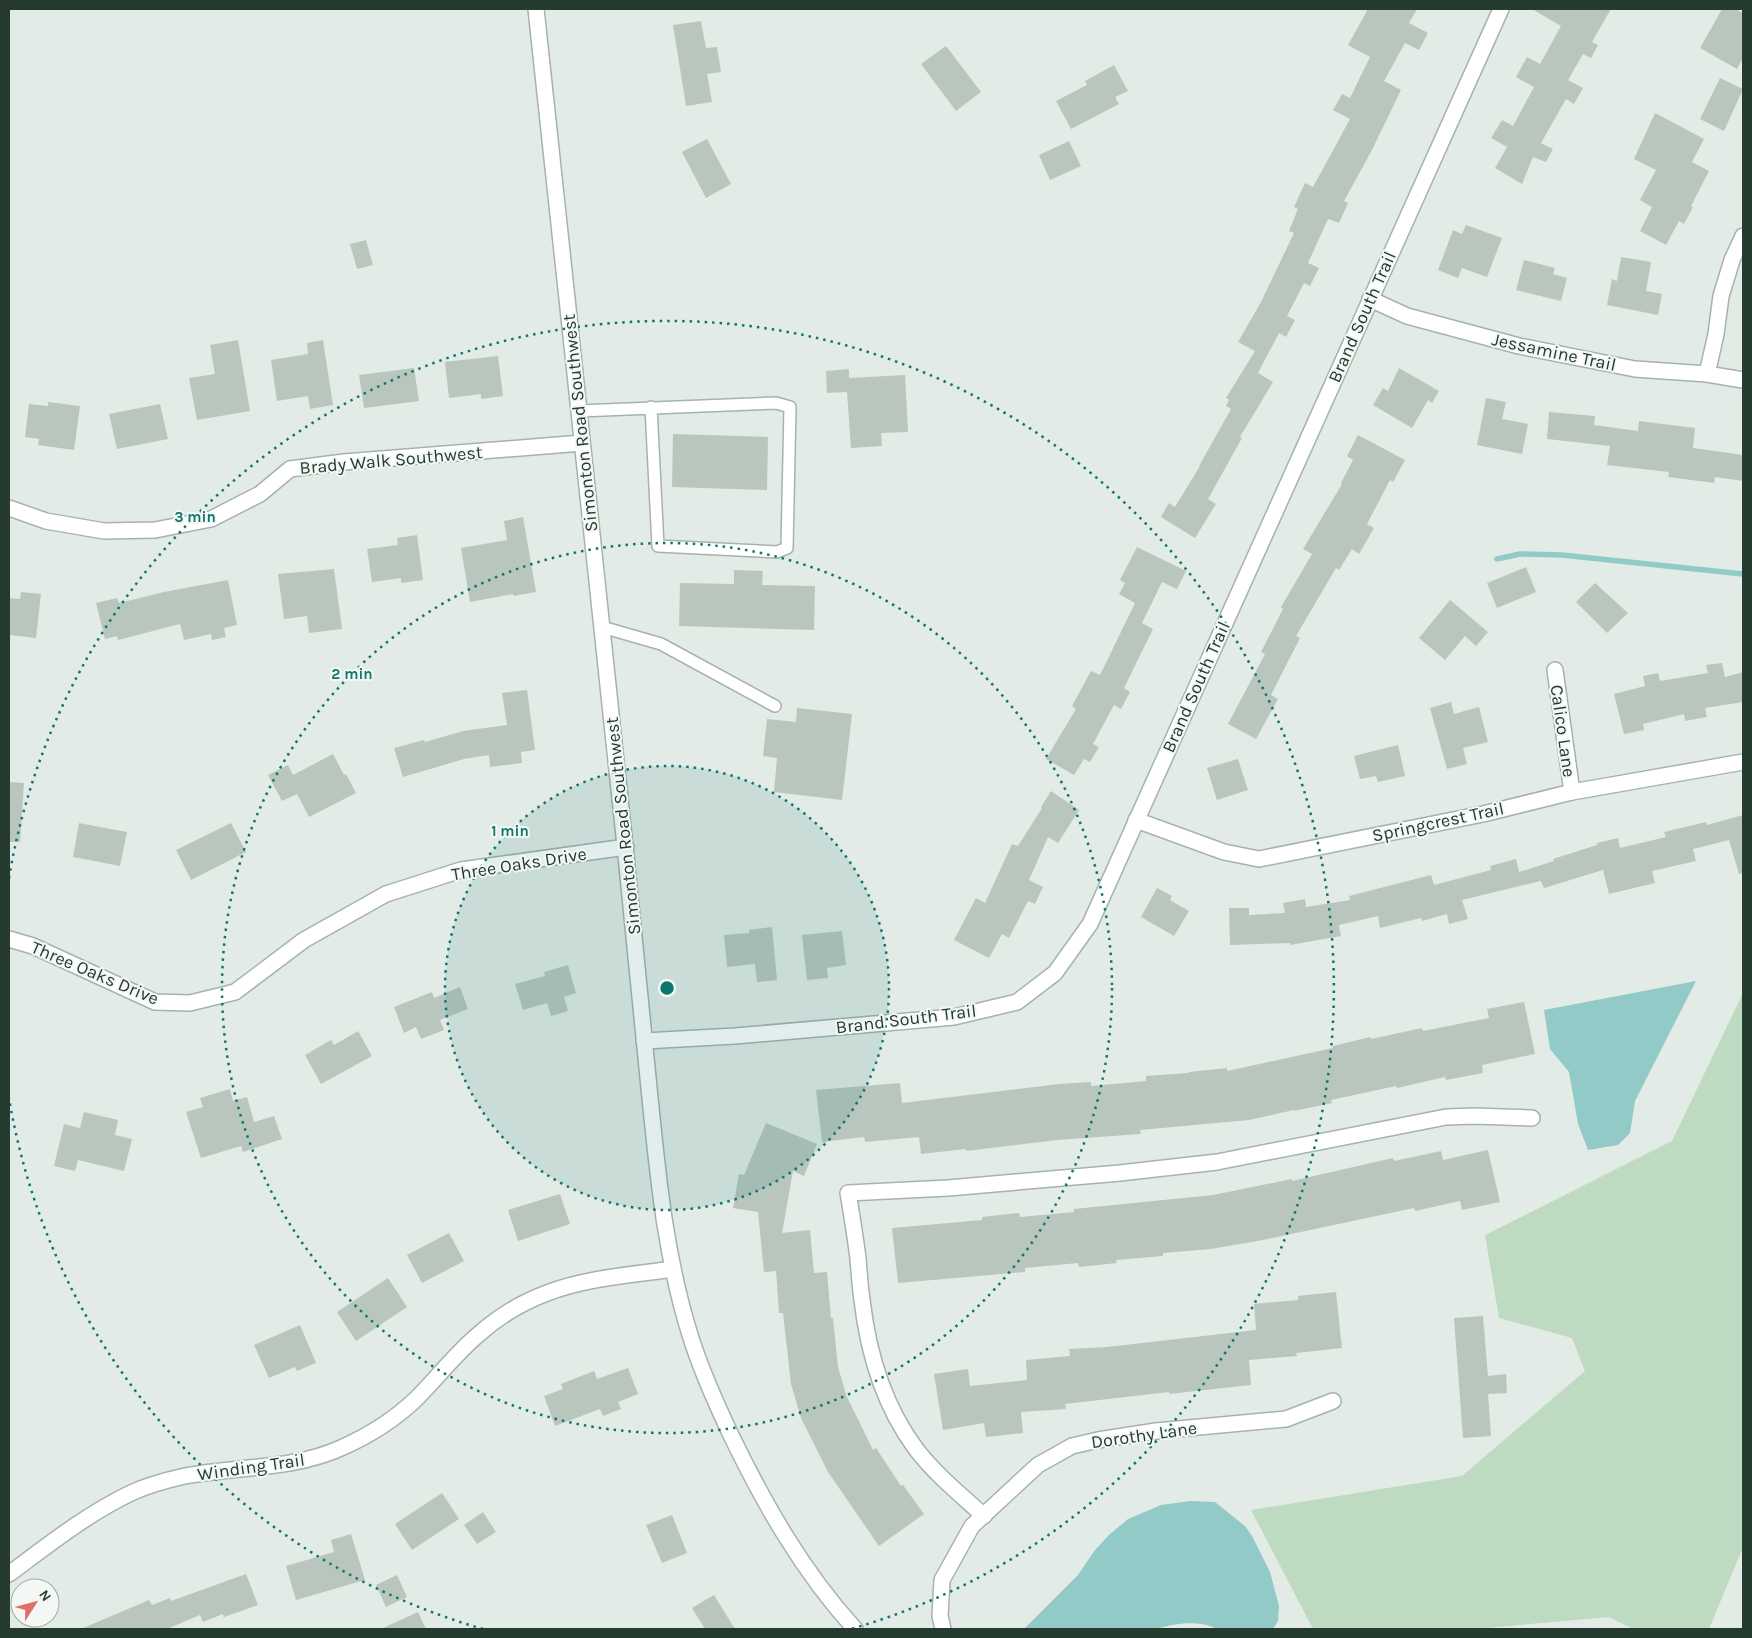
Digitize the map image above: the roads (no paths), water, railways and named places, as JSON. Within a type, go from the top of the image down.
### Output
[{"type":"street","name":"Simonton Road Southwest","points":[[536,9],[626,847],[644,1041],[661,1192],[673,1269],[692,1340],[704,1373],[747,1468],[784,1535],[833,1605],[856,1629]]},
{"type":"street","name":"Brand South Trail","points":[[644,1041],[735,1036],[954,1017],[1017,1002],[1054,973],[1090,924],[1500,9]]},
{"type":"street","points":[[1707,374],[1716,334],[1721,296],[1732,260],[1743,236]]},
{"type":"street","name":"Jessamine Trail","points":[[1370,299],[1407,316],[1519,346],[1635,369],[1707,374],[1743,380]]},
{"type":"street","name":"Brady Walk Southwest","points":[[9,508],[46,521],[104,531],[155,530],[211,519],[260,494],[290,469],[344,462],[582,443]]},
{"type":"street","name":"Calico Lane","points":[[1555,670],[1572,792]]},
{"type":"street","name":"Springcrest Trail","points":[[1136,820],[1224,852],[1259,859],[1483,814],[1572,792],[1743,762]]},
{"type":"street","name":"Three Oaks Drive","points":[[9,939],[33,946],[155,1002],[190,1003],[235,992],[304,940],[386,894],[460,870],[626,847]]},
{"type":"street","points":[[984,1516],[932,1467],[901,1427],[890,1405],[878,1375],[870,1347],[848,1193],[948,1188],[1120,1173],[1217,1162],[1446,1117],[1532,1118]]},
{"type":"street","name":"Winding Trail","points":[[9,1574],[84,1520],[132,1492],[186,1476],[308,1459],[338,1450],[365,1437],[415,1399],[464,1347],[480,1333],[510,1312],[546,1293],[578,1284],[673,1269]]},
{"type":"street","name":"Dorothy Lane","points":[[943,1629],[940,1616],[942,1580],[972,1526],[1038,1465],[1072,1446],[1137,1433],[1286,1419],[1332,1401]]},
{"type":"street","name":"Simonton Road Southwest","points":[[833,1605],[844,1629]]},
{"type":"lane","points":[[579,410],[651,407],[776,403],[790,407],[787,548],[777,552],[658,546],[651,407]]},
{"type":"lane","points":[[602,627],[661,644],[776,706]]},
{"type":"water","points":[[1696,981],[1635,1101],[1630,1133],[1618,1145],[1588,1150],[1578,1124],[1569,1072],[1550,1049],[1544,1010]]},
{"type":"water","points":[[1191,1501],[1215,1502],[1245,1526],[1252,1536],[1270,1572],[1279,1606],[1278,1621],[1273,1629],[1217,1629],[1203,1624],[1187,1623],[1157,1629],[1024,1629],[1078,1575],[1095,1550],[1110,1534],[1128,1519],[1161,1505]]},
{"type":"waterway","points":[[1497,559],[1520,554],[1562,555],[1743,574]]}]
